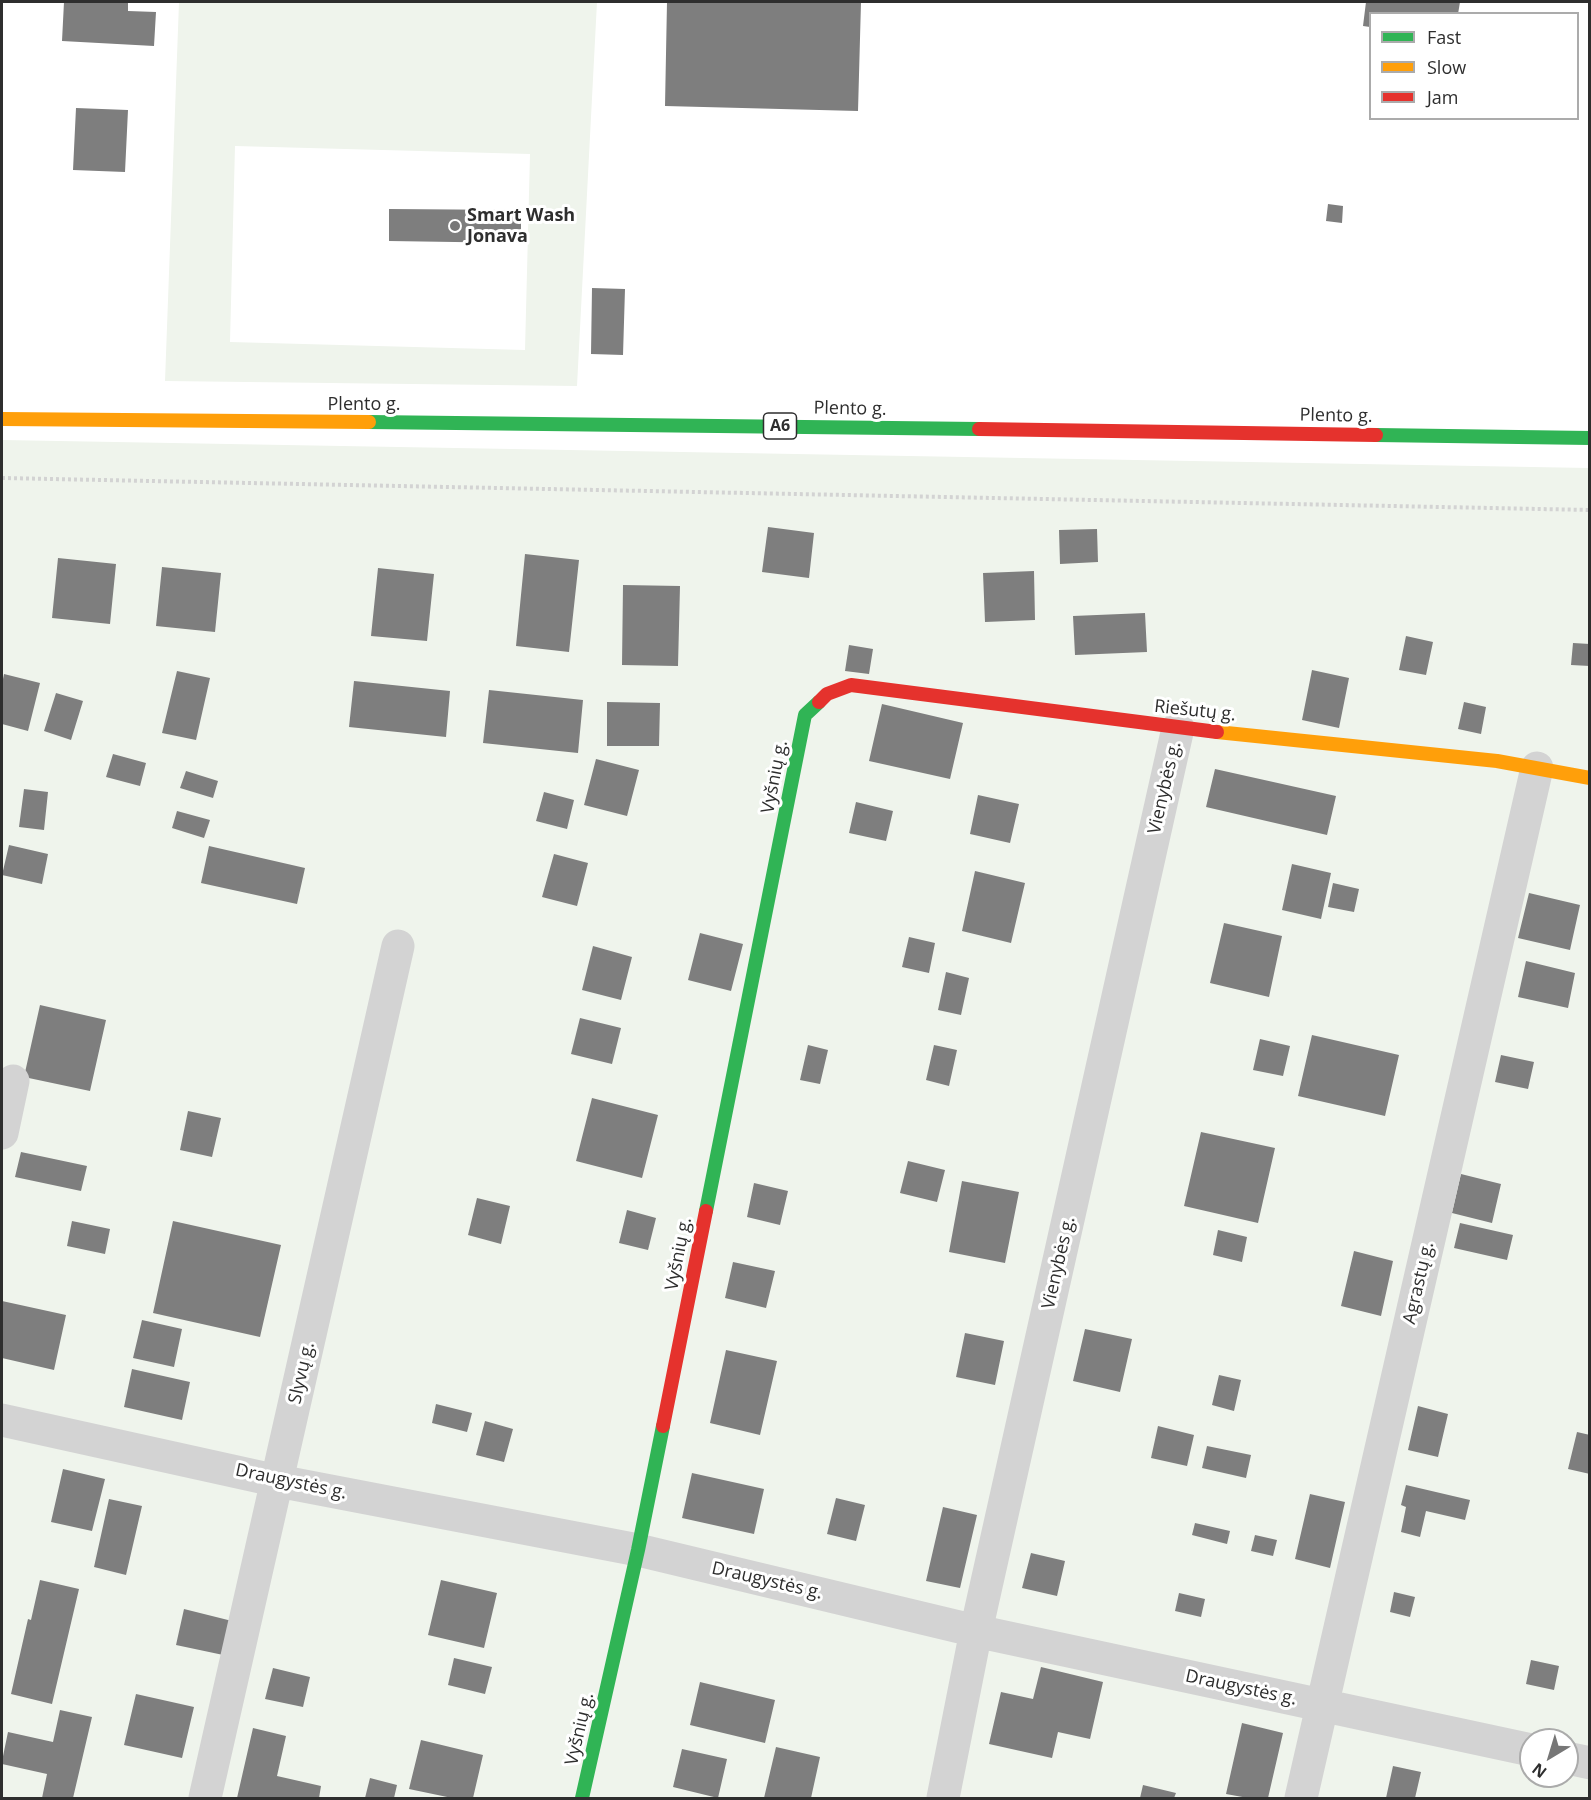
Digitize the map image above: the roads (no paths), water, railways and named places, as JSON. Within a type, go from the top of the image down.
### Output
[{"type":"main road","name":"Plento g.","points":[[2,419],[706,425],[1590,438]]},
{"type":"main road","name":"Riešutų g.","points":[[805,715],[827,694],[851,685],[1178,728],[1497,761],[1590,778]]},
{"type":"main road","name":"Vyšnių g.","points":[[582,1798],[638,1550],[805,715]]},
{"type":"street","name":"Vienybės g.","points":[[943,1798],[976,1631],[1178,728]]},
{"type":"street","name":"Agrastų g.","points":[[1301,1798],[1537,768]]},
{"type":"street","name":"Slyvų g.","points":[[205,1798],[399,946]]},
{"type":"street","points":[[2,1133],[13,1081]]},
{"type":"street","name":"Draugystės g.","points":[[2,1420],[278,1480],[638,1550],[976,1631],[1519,1747]]},
{"type":"place","name":"Smart Wash Jonava","points":[[455,226]]}]
